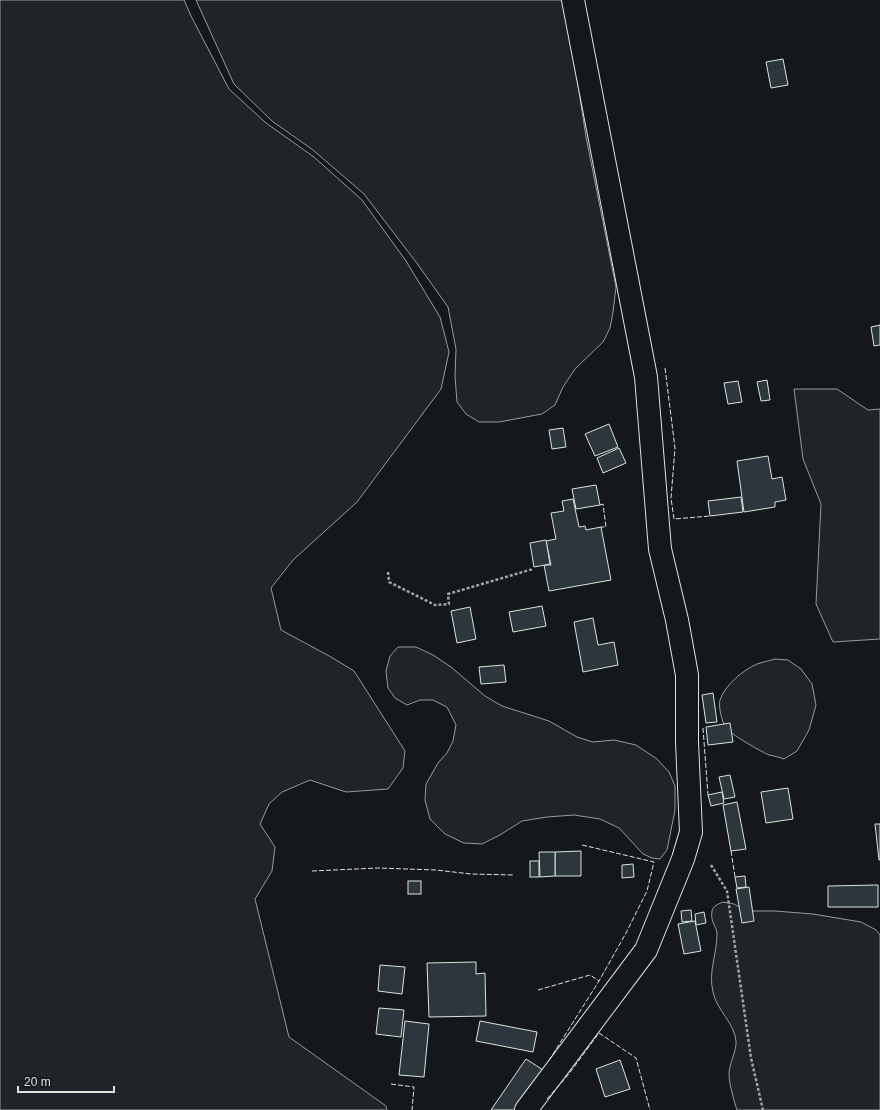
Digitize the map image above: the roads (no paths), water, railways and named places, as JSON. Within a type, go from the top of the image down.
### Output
[{"type":"street","points":[[526,1110],[646,950],[683,859],[691,832],[687,742],[687,675],[677,620],[660,548],[646,377],[573,0]]}]
